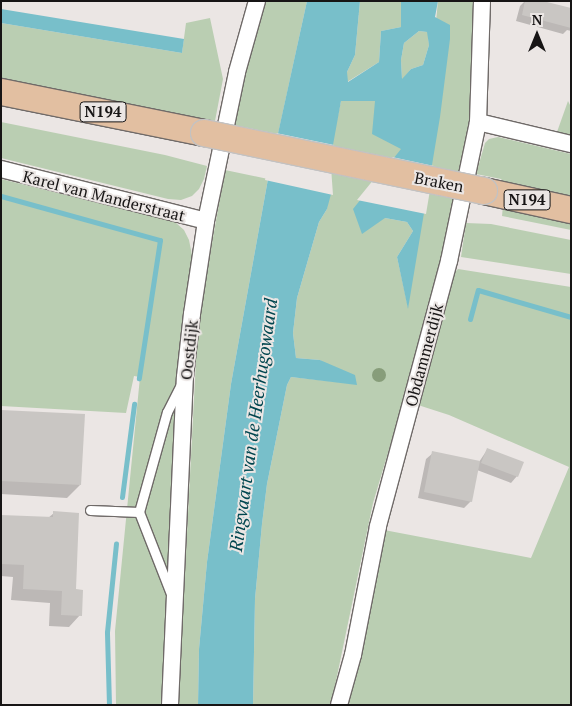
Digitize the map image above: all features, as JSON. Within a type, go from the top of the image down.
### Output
[{"type":"main road","name":"Braken","points":[[1,92],[571,210]]},
{"type":"street","name":"Oostdijk","points":[[170,705],[185,377],[192,314],[206,221],[237,72],[257,1]]},
{"type":"street","name":"Obdammerdijk","points":[[339,705],[353,655],[378,526],[450,261],[478,122],[482,1]]},
{"type":"street","points":[[478,122],[571,144]]},
{"type":"street","name":"Karel van Manderstraat","points":[[1,170],[206,221]]},
{"type":"lane","points":[[174,602],[139,512],[167,412],[185,377]]},
{"type":"lane","points":[[90,510],[139,512]]},
{"type":"green space","points":[[265,1],[307,1],[278,134],[233,125],[251,45]]},
{"type":"green space","points":[[360,1],[401,1],[401,27],[381,31],[379,62],[347,82],[347,72],[355,55]]},
{"type":"green space","points":[[438,1],[476,1],[469,133],[441,275],[373,503],[331,705],[253,705],[255,599],[262,524],[267,484],[287,385],[291,377],[356,384],[320,360],[296,358],[293,333],[297,298],[319,222],[327,209],[332,143],[341,101],[375,101],[402,149],[385,218],[407,222],[413,231],[397,257],[408,307]]},
{"type":"green space","points":[[210,18],[223,79],[215,121],[1,82],[1,23],[182,53],[186,23]]},
{"type":"green space","points":[[419,31],[428,32],[429,45],[423,65],[411,69],[402,80],[401,60],[404,43]]},
{"type":"green space","points":[[568,101],[571,107],[571,136],[557,132]]},
{"type":"green space","points":[[1,122],[165,155],[207,166],[204,179],[199,189],[192,196],[181,200],[168,199],[1,158]]},
{"type":"green space","points":[[498,137],[571,154],[571,197],[505,184],[501,179],[476,174],[485,143],[489,139]]},
{"type":"green space","points":[[225,170],[268,179],[231,384],[207,562],[199,649],[198,705],[178,705],[198,322]]},
{"type":"green space","points":[[1,179],[175,222],[184,230],[189,240],[192,255],[177,385],[162,705],[116,705],[115,631],[140,377],[134,376],[126,413],[1,406]]},
{"type":"green space","points":[[503,206],[571,220],[571,230],[502,216]]},
{"type":"green space","points":[[466,223],[491,224],[571,240],[571,274],[461,257]]},
{"type":"green space","points":[[458,269],[571,287],[571,705],[355,705],[347,703],[384,530],[531,558],[569,467],[449,415],[418,405],[454,273]]},
{"type":"water","name":"Ringvaart van de Heerhugowaard","points":[[307,1],[360,1],[355,55],[347,72],[348,82],[379,62],[381,31],[401,27],[401,1],[438,1],[435,17],[450,25],[450,39],[440,117],[408,309],[397,257],[413,231],[407,222],[385,218],[362,234],[353,209],[401,149],[372,134],[375,101],[341,101],[329,167],[331,194],[327,209],[319,222],[297,298],[293,333],[296,358],[320,360],[355,375],[357,385],[291,377],[287,385],[267,484],[262,524],[255,599],[253,705],[198,705],[199,649],[207,562],[231,384],[268,179]],"holes":[[[419,31],[427,32],[429,45],[423,65],[411,69],[402,79],[401,60],[404,43]]]},
{"type":"water","points":[[1,9],[184,39],[182,53],[1,23]]},
{"type":"pier","points":[[276,133],[334,145],[331,167],[333,195],[265,180]]},
{"type":"pier","points":[[392,157],[434,166],[426,214],[357,200]]},
{"type":"building","points":[[525,1],[543,1],[571,8],[571,28],[522,15]]},
{"type":"building","points":[[1,410],[85,414],[81,485],[1,481]]},
{"type":"building","points":[[487,448],[524,462],[518,477],[481,463]]},
{"type":"building","points":[[432,451],[480,461],[472,502],[424,492]]},
{"type":"building","points":[[53,511],[79,513],[76,589],[83,590],[82,616],[61,615],[62,591],[23,589],[24,565],[1,564],[1,515],[53,517]]},
{"type":"waterway","points":[[1,196],[160,240],[139,378]]},
{"type":"waterway","points":[[470,319],[478,290],[571,317]]},
{"type":"waterway","points":[[122,497],[134,404]]},
{"type":"waterway","points":[[109,705],[107,632],[116,543]]}]
